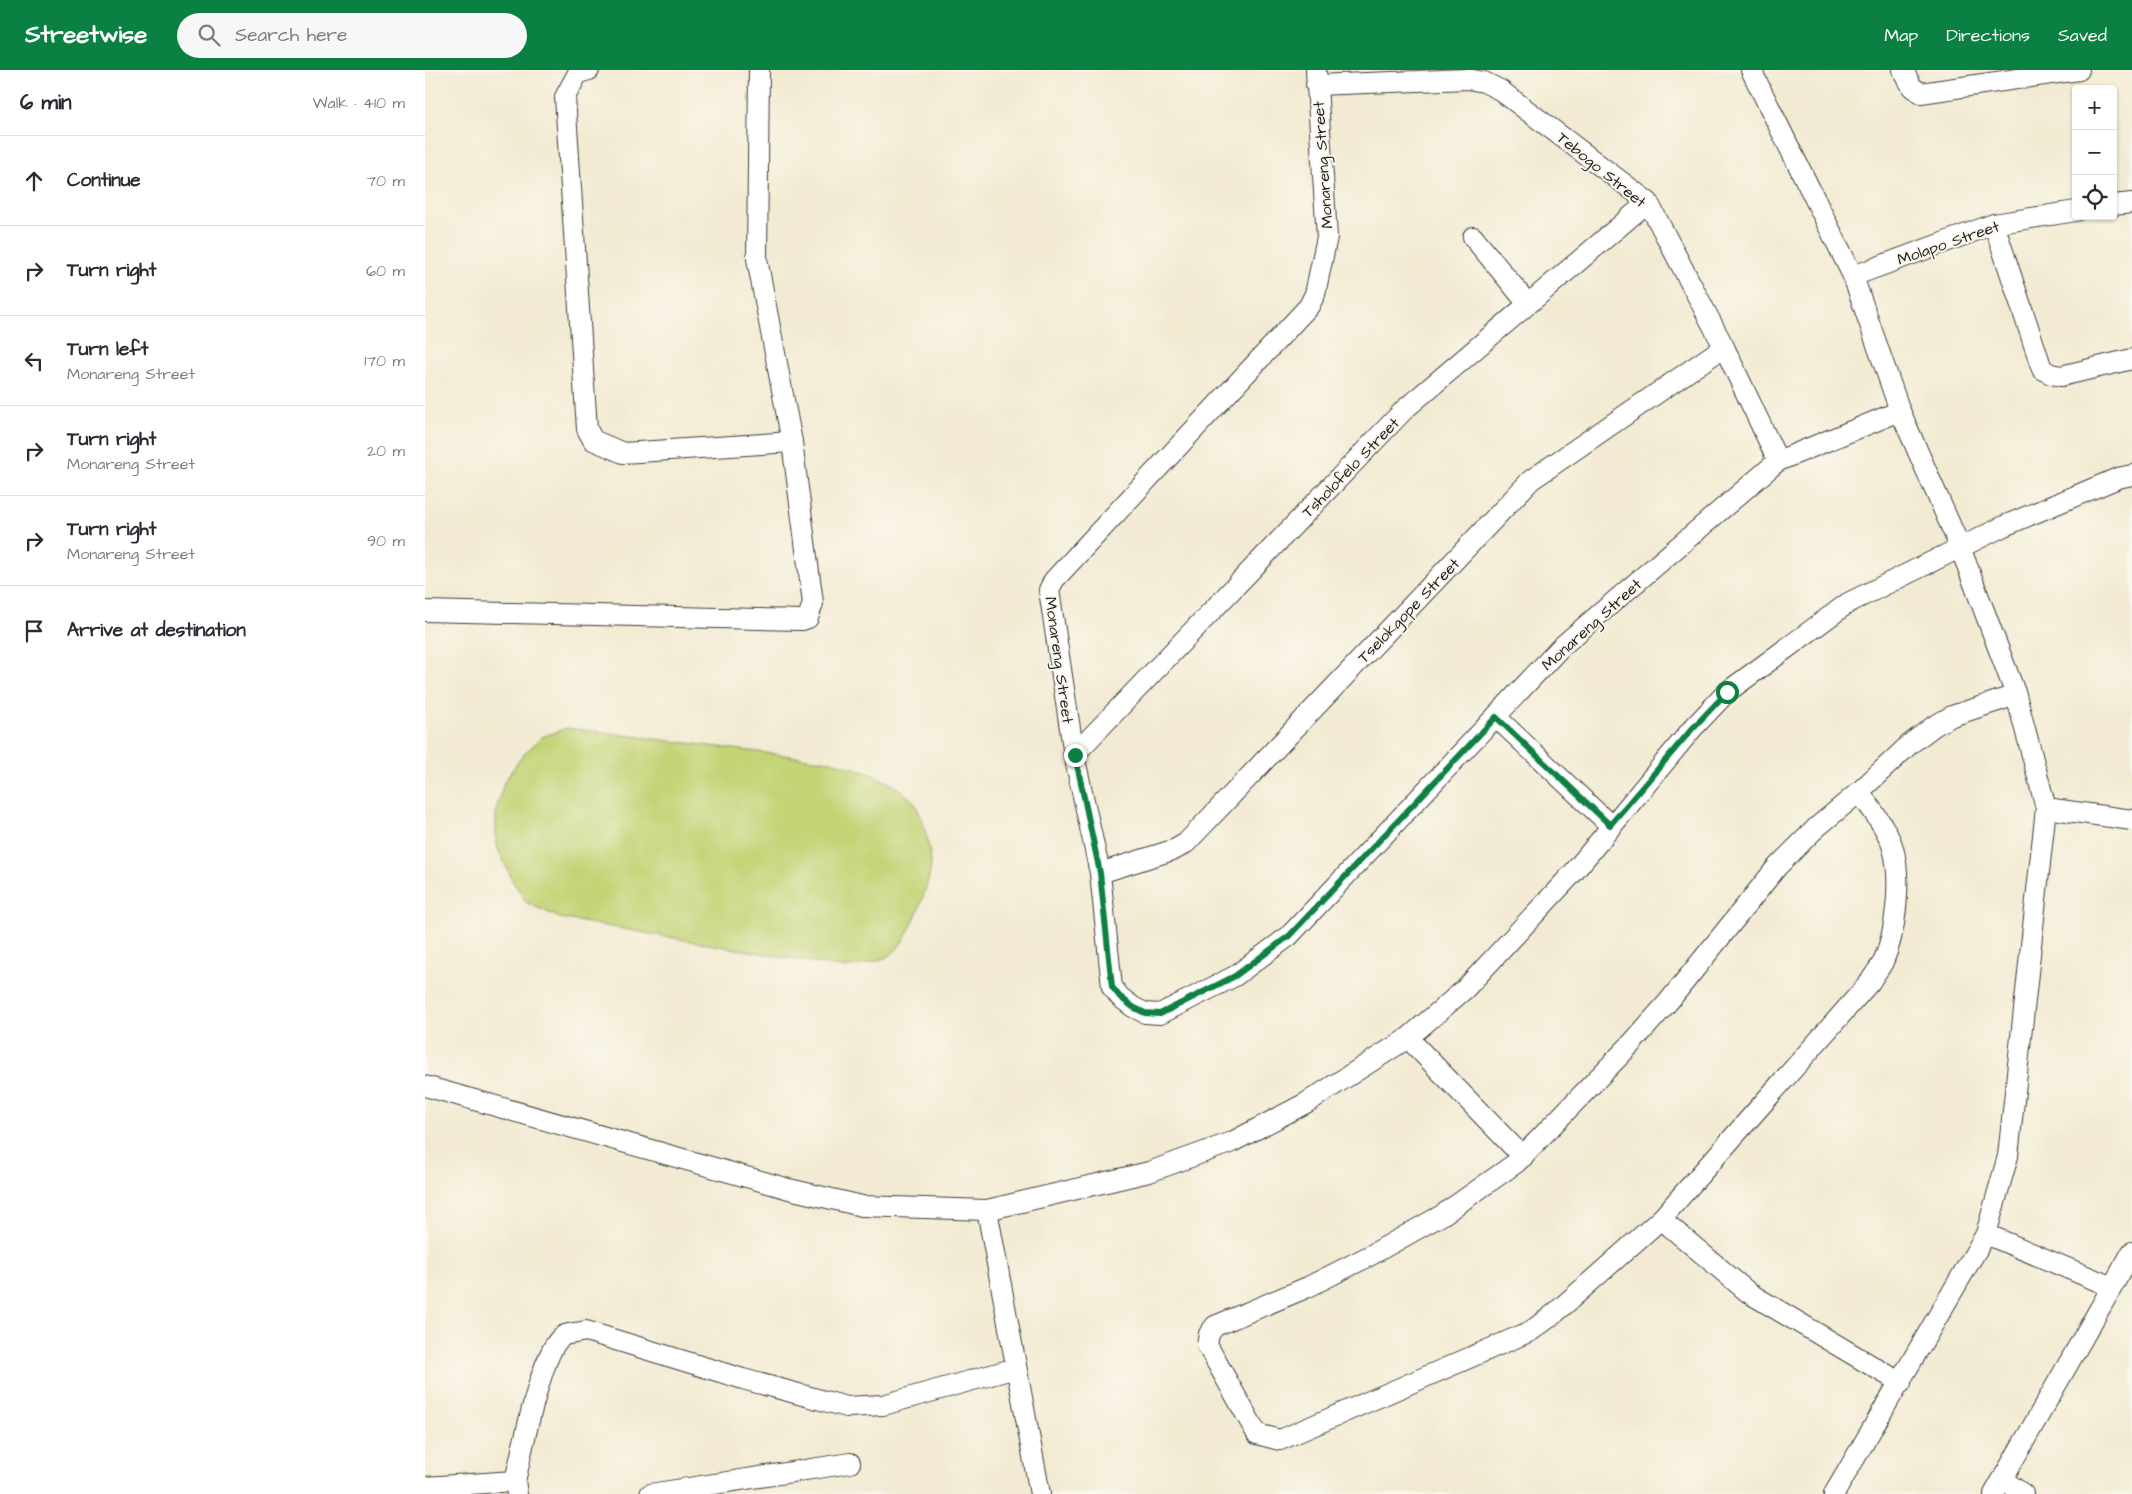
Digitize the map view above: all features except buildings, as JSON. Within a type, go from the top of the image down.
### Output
[{"type":"street","points":[[589,70],[578,73],[573,78],[565,97],[587,429],[593,440],[623,453],[792,442]]},
{"type":"street","points":[[425,611],[802,620],[808,618],[813,603],[792,442],[757,259],[759,70]]},
{"type":"street","points":[[1751,70],[1853,276],[1900,410],[1960,547],[2016,694],[2046,808],[2011,1139],[1986,1234],[1901,1383],[1834,1494]]},
{"type":"street","points":[[1903,70],[1912,87],[1921,93],[2079,70]]},
{"type":"street","name":"Tebogo Street","points":[[1316,78],[1468,79],[1484,82],[1500,90],[1647,202],[1724,347],[1777,461]]},
{"type":"street","name":"Monareng Street","points":[[1316,78],[1327,237],[1315,294],[1309,306],[1054,580],[1049,590],[1075,755],[1100,873],[1112,987],[1120,997],[1133,1007],[1145,1013],[1160,1014],[1235,976],[1289,936],[1561,647],[1777,461],[1900,410]]},
{"type":"street","name":"Tsholofelo Street","points":[[1075,755],[1405,409],[1647,202]]},
{"type":"street","points":[[2117,205],[2132,203]]},
{"type":"street","name":"Molapo Street","points":[[1853,276],[1994,224],[2072,212]]},
{"type":"street","points":[[1994,224],[2042,368],[2051,374],[2061,376],[2132,359]]},
{"type":"street","points":[[1473,237],[1528,304]]},
{"type":"street","name":"Tselokgope Street","points":[[1100,873],[1176,849],[1186,843],[1531,480],[1724,347]]},
{"type":"street","points":[[425,1086],[789,1189],[862,1206],[987,1210],[1149,1172],[1232,1142],[1305,1103],[1408,1038],[1465,989],[1573,873],[1610,825],[1692,729],[1727,692],[1847,603],[2004,526],[2118,478],[2132,475]]},
{"type":"street","points":[[1859,792],[1888,836],[1893,849],[1897,882],[1894,920],[1883,962],[1863,989],[1661,1218],[1554,1314],[1531,1331],[1280,1440],[1257,1434],[1207,1345],[1209,1334],[1215,1326],[1308,1287],[1371,1255],[1442,1215],[1523,1157],[1631,1044],[1669,1001],[1777,867],[1815,828],[1859,792],[1910,744],[1934,726],[1951,716],[2016,694]]},
{"type":"street","points":[[1496,717],[1610,825]]},
{"type":"street","points":[[2046,808],[2132,820]]},
{"type":"street","points":[[1408,1038],[1523,1157]]},
{"type":"street","points":[[987,1210],[1039,1494]]},
{"type":"street","points":[[1661,1218],[1749,1293],[1901,1383]]},
{"type":"street","points":[[1986,1234],[2111,1287]]},
{"type":"street","points":[[2023,1494],[1999,1487],[2132,1252]]},
{"type":"street","points":[[425,1487],[516,1488],[537,1390],[550,1351],[563,1336],[585,1332],[743,1379],[847,1407],[883,1406],[1016,1368]]},
{"type":"street","points":[[650,1494],[850,1463]]},
{"type":"green space","points":[[567,728],[830,761],[863,771],[894,786],[916,805],[925,830],[931,862],[924,895],[902,943],[885,958],[845,968],[560,918],[527,903],[513,882],[496,844],[496,811],[504,782],[523,755],[542,737]]},
{"type":"route","points":[[1075,755],[1100,873],[1112,987],[1120,997],[1133,1007],[1145,1013],[1160,1014],[1235,976],[1289,936],[1496,717],[1610,825],[1692,729],[1727,692]]}]
